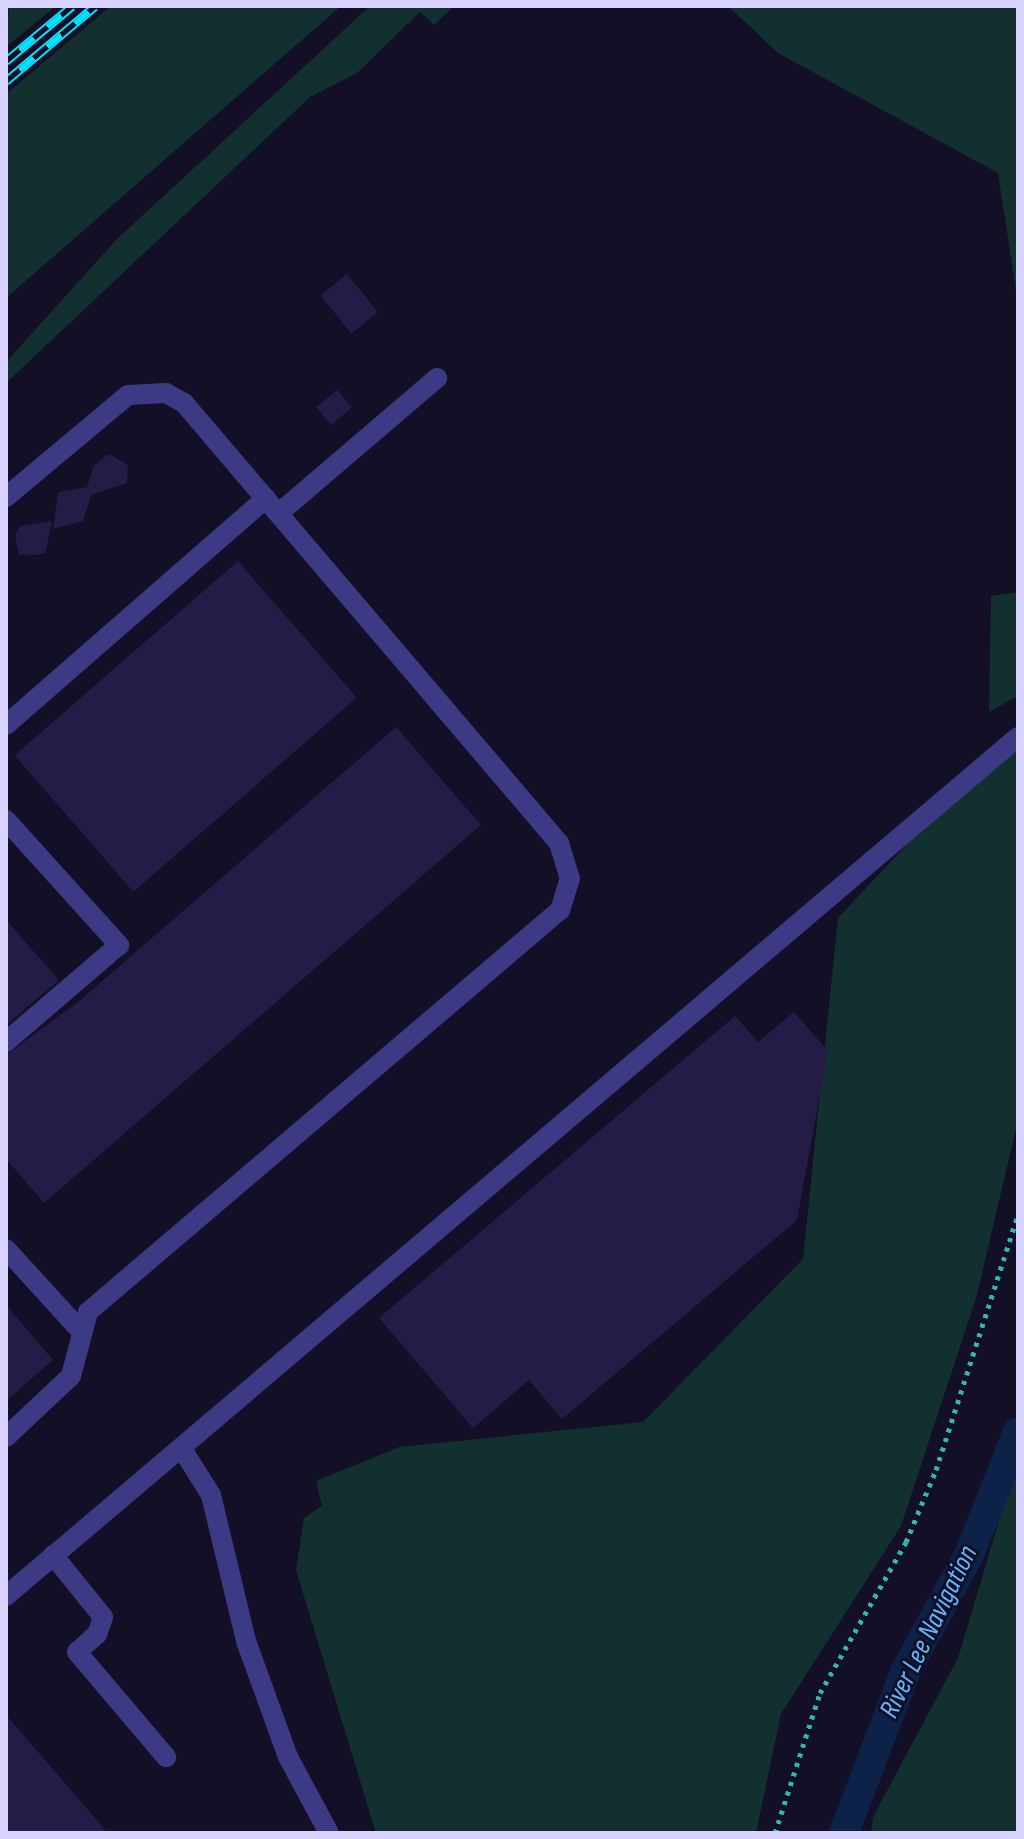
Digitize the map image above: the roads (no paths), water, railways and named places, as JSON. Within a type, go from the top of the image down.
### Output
[{"type":"lane","points":[[6,725],[273,506],[437,378]]},
{"type":"lane","points":[[6,497],[114,405],[146,391],[184,403],[568,857],[568,895],[560,910],[102,1298],[81,1331],[71,1376],[6,1437]]},
{"type":"lane","points":[[6,1596],[1018,737]]},
{"type":"lane","points":[[6,820],[119,945],[6,1042]]},
{"type":"lane","points":[[6,1249],[81,1331]]},
{"type":"lane","points":[[182,1449],[211,1495],[246,1641],[288,1757],[329,1833]]},
{"type":"lane","points":[[53,1555],[103,1617],[97,1634],[77,1652],[166,1757]]},
{"type":"waterway","name":"River Lee Navigation","points":[[844,1833],[906,1670],[969,1555],[1018,1432]]},
{"type":"railway","points":[[6,61],[72,6]]},
{"type":"railway","points":[[6,81],[95,6]]}]
